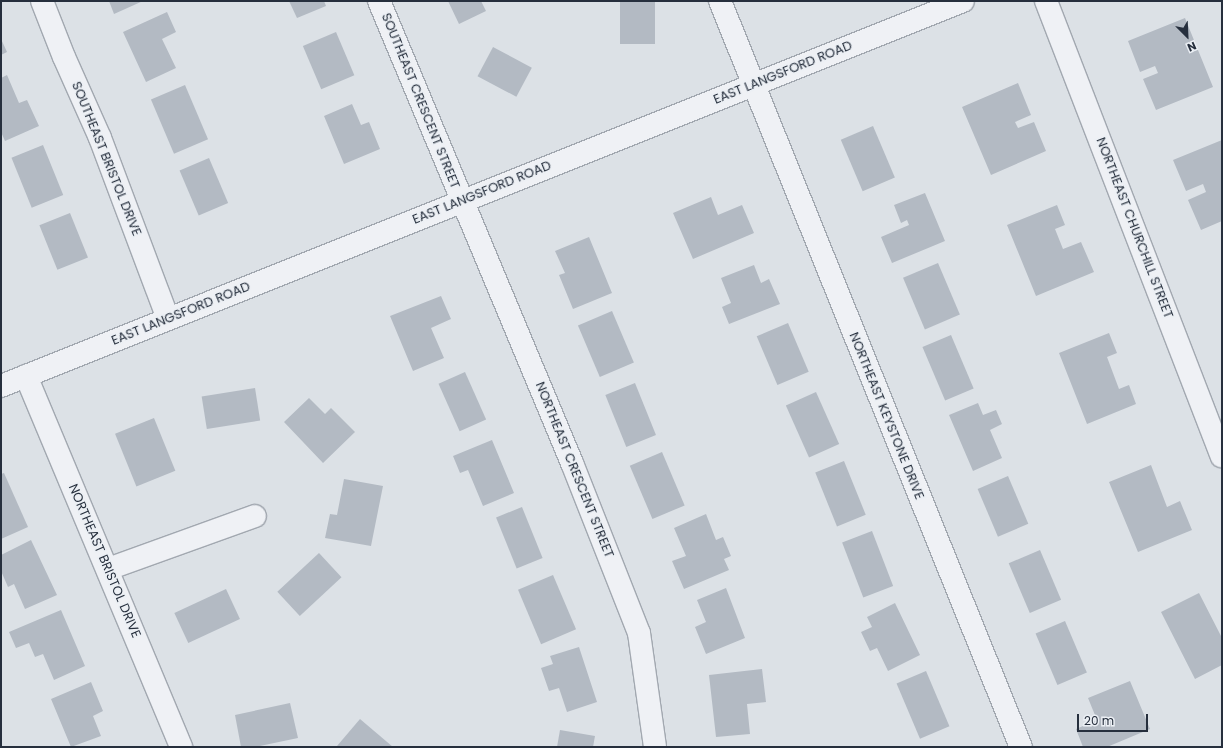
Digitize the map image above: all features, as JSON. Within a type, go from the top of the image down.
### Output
[{"type":"street","name":"SOUTHEAST BRISTOL DRIVE","points":[[42,1],[64,57],[100,138],[168,319]]},
{"type":"street","name":"SOUTHEAST CRESCENT STREET","points":[[379,1],[461,202]]},
{"type":"street","name":"NORTHEAST KEYSTONE DRIVE","points":[[720,1],[1021,747]]},
{"type":"street","name":"EAST LANGSFORD ROAD","points":[[1,386],[963,1]]},
{"type":"street","name":"NORTHEAST CHURCHILL STREET","points":[[1046,1],[1222,456]]},
{"type":"street","name":"NORTHEAST CRESCENT STREET","points":[[461,202],[572,463],[639,633],[655,747]]},
{"type":"street","name":"NORTHEAST BRISTOL DRIVE","points":[[26,376],[108,569],[181,747]]},
{"type":"street","points":[[108,569],[255,516]]},
{"type":"building","points":[[109,1],[143,1],[114,14]]},
{"type":"building","points":[[289,1],[324,1],[326,6],[297,18]]},
{"type":"building","points":[[448,1],[481,1],[486,11],[459,24]]},
{"type":"building","points":[[620,1],[655,1],[655,44],[620,44]]},
{"type":"building","points":[[167,12],[176,32],[162,39],[176,68],[146,82],[123,32]]},
{"type":"building","points":[[1185,18],[1213,87],[1156,110],[1143,79],[1158,73],[1155,66],[1140,72],[1128,41]]},
{"type":"building","points":[[336,32],[354,75],[321,89],[303,46]]},
{"type":"building","points":[[1,39],[7,52],[1,55]]},
{"type":"building","points":[[493,47],[532,68],[516,97],[478,76]]},
{"type":"building","points":[[7,75],[19,103],[27,100],[39,126],[5,141],[1,132],[1,78]]},
{"type":"building","points":[[1018,83],[1031,115],[1015,122],[1018,128],[1034,122],[1046,151],[991,175],[962,107]]},
{"type":"building","points":[[185,85],[208,139],[174,154],[151,99]]},
{"type":"building","points":[[352,104],[361,125],[369,122],[380,149],[344,164],[324,116]]},
{"type":"building","points":[[873,126],[895,178],[863,191],[841,140]]},
{"type":"building","points":[[1222,140],[1222,221],[1201,230],[1188,200],[1206,192],[1203,184],[1186,191],[1173,160]]},
{"type":"building","points":[[43,145],[63,195],[32,208],[11,158]]},
{"type":"building","points":[[209,158],[228,203],[199,216],[180,171]]},
{"type":"building","points":[[925,193],[945,241],[892,263],[881,237],[909,225],[907,220],[901,223],[894,205]]},
{"type":"building","points":[[711,197],[718,215],[742,205],[754,233],[693,259],[673,213]]},
{"type":"building","points":[[1057,205],[1065,225],[1055,229],[1063,249],[1081,242],[1094,272],[1036,296],[1007,225]]},
{"type":"building","points":[[70,213],[88,258],[57,270],[39,225]]},
{"type":"building","points":[[589,237],[612,293],[573,309],[559,275],[565,273],[555,251]]},
{"type":"building","points":[[938,263],[960,315],[925,329],[903,278]]},
{"type":"building","points":[[754,265],[761,283],[769,279],[780,304],[729,324],[722,307],[731,303],[721,278]]},
{"type":"building","points":[[441,296],[451,319],[431,328],[444,358],[413,371],[390,316]]},
{"type":"building","points":[[612,311],[634,363],[600,377],[578,325]]},
{"type":"building","points":[[788,323],[809,372],[777,385],[757,336]]},
{"type":"building","points":[[1109,333],[1117,353],[1107,357],[1119,389],[1129,385],[1136,404],[1087,424],[1059,353]]},
{"type":"building","points":[[951,335],[974,388],[945,401],[922,347]]},
{"type":"building","points":[[465,372],[486,420],[460,431],[439,384]]},
{"type":"building","points":[[635,383],[656,435],[626,447],[605,395]]},
{"type":"building","points":[[255,388],[260,421],[207,429],[202,396]]},
{"type":"building","points":[[816,392],[839,444],[809,457],[786,405]]},
{"type":"building","points":[[309,398],[325,414],[331,408],[355,432],[323,463],[284,422]]},
{"type":"building","points":[[978,403],[983,415],[996,410],[1002,424],[990,430],[1002,458],[973,471],[949,415]]},
{"type":"building","points":[[154,418],[175,471],[136,487],[115,434]]},
{"type":"building","points":[[492,440],[514,493],[483,506],[468,470],[460,473],[453,456]]},
{"type":"building","points":[[662,452],[685,505],[652,519],[630,466]]},
{"type":"building","points":[[844,461],[866,515],[837,526],[815,473]]},
{"type":"building","points":[[1151,465],[1167,507],[1180,501],[1192,530],[1138,552],[1109,482]]},
{"type":"building","points":[[4,473],[28,527],[1,539],[1,474]]},
{"type":"building","points":[[1008,476],[1028,524],[998,537],[978,489]]},
{"type":"building","points":[[344,479],[383,486],[371,546],[325,538],[330,514],[337,515]]},
{"type":"building","points":[[522,507],[543,558],[517,568],[496,517]]},
{"type":"building","points":[[706,514],[716,540],[723,537],[731,556],[724,559],[729,570],[684,589],[672,561],[686,556],[674,528]]},
{"type":"building","points":[[872,531],[893,586],[863,598],[842,542]]},
{"type":"building","points":[[31,540],[57,595],[25,609],[14,584],[8,587],[1,571],[1,555]]},
{"type":"building","points":[[1040,550],[1061,600],[1030,613],[1009,563]]},
{"type":"building","points":[[319,553],[342,577],[300,616],[277,592]]},
{"type":"building","points":[[553,575],[576,629],[541,644],[518,590]]},
{"type":"building","points":[[726,588],[745,638],[706,654],[695,627],[706,622],[697,600]]},
{"type":"building","points":[[226,589],[240,619],[188,643],[174,613]]},
{"type":"building","points":[[1199,593],[1221,636],[1222,635],[1222,665],[1195,679],[1161,612]]},
{"type":"building","points":[[895,603],[920,655],[888,671],[877,648],[870,651],[861,632],[872,627],[867,617]]},
{"type":"building","points":[[61,610],[85,666],[54,680],[43,654],[35,657],[29,643],[16,648],[9,632]]},
{"type":"building","points":[[1065,621],[1087,673],[1057,685],[1036,634]]},
{"type":"building","points":[[579,647],[597,702],[567,712],[559,688],[549,691],[541,668],[553,664],[550,656]]},
{"type":"building","points":[[762,669],[766,702],[747,704],[750,734],[716,737],[709,675]]},
{"type":"building","points":[[926,671],[949,726],[920,739],[897,684]]},
{"type":"building","points":[[1130,681],[1150,729],[1107,747],[1083,747],[1076,729],[1097,720],[1088,698]]},
{"type":"building","points":[[91,682],[103,711],[93,716],[101,736],[71,747],[51,699]]},
{"type":"building","points":[[290,703],[298,738],[255,747],[241,747],[235,715]]},
{"type":"building","points":[[360,719],[393,747],[337,746]]},
{"type":"building","points":[[560,730],[595,736],[593,747],[557,747]]}]
